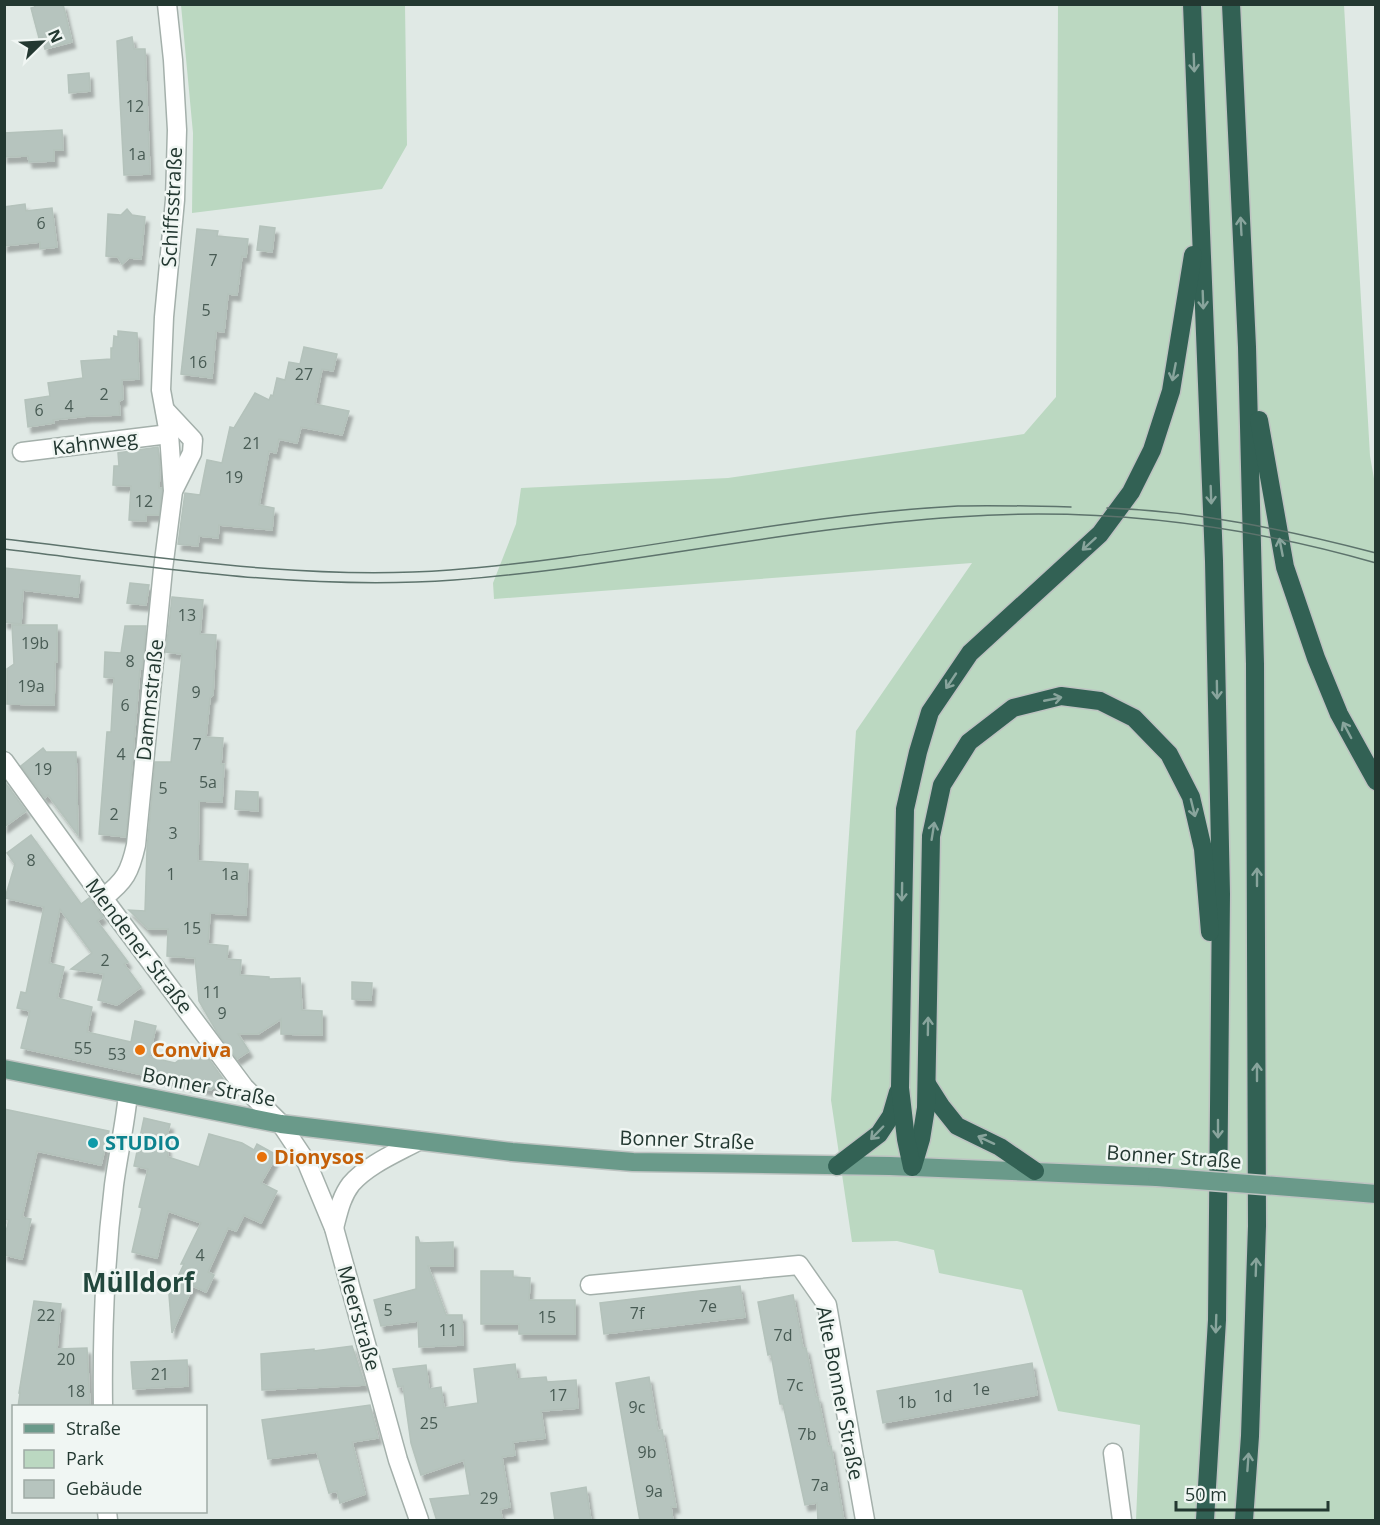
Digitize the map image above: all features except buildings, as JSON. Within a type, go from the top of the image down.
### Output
[{"type":"highway","points":[[1192,4],[1214,585],[1221,894],[1216,1320],[1205,1521]]},
{"type":"highway","points":[[1231,4],[1247,347],[1255,676],[1257,1215],[1250,1436],[1244,1521]]},
{"type":"highway","points":[[912,1167],[900,1088],[905,809],[930,712],[970,653],[1100,534],[1131,492],[1152,450],[1171,391],[1200,211]]},
{"type":"highway","points":[[1247,347],[1267,474],[1285,567],[1316,658],[1339,714],[1376,781]]},
{"type":"highway","points":[[912,1167],[921,1139],[927,1084],[931,836],[942,785],[969,742],[1012,708],[1061,696],[1100,701],[1134,718],[1169,754],[1191,797],[1203,849],[1219,1028]]},
{"type":"highway","points":[[927,1084],[957,1126],[1000,1147],[1035,1171]]},
{"type":"highway","points":[[837,1166],[879,1134],[891,1116],[900,1088]]},
{"type":"main road","name":"Bonner Straße","points":[[4,1069],[281,1124],[512,1152],[633,1162],[1035,1171],[1156,1177],[1376,1194]]},
{"type":"street","name":"Schiffsstraße","points":[[166,4],[173,60],[177,130],[175,200],[161,390],[169,434]]},
{"type":"street","name":"Dammstraße","points":[[165,410],[193,440],[192,453],[173,491]]},
{"type":"street","name":"Dammstraße","points":[[103,898],[120,885],[131,868],[136,845],[164,559],[173,491],[169,434]]},
{"type":"street","name":"Kahnweg","points":[[22,453],[169,434]]},
{"type":"street","name":"Mendener Straße","points":[[4,761],[244,1087],[281,1124]]},
{"type":"street","points":[[103,1405],[102,1346],[106,1272],[114,1185],[128,1094]]},
{"type":"street","name":"Meerstraße","points":[[281,1124],[307,1163],[334,1228],[398,1460],[419,1521]]},
{"type":"street","points":[[334,1228],[341,1202],[351,1185],[364,1172],[418,1141]]},
{"type":"street","name":"Alte Bonner Straße","points":[[590,1285],[799,1265],[826,1305],[865,1521]]},
{"type":"street","points":[[1113,1453],[1122,1521]]},
{"type":"green space","points":[[181,5],[405,5],[407,145],[382,189],[192,213],[193,133]]},
{"type":"green space","points":[[1058,5],[1344,5],[1370,456],[1376,490],[1375,1520],[1136,1520],[1140,1425],[1058,1411],[1022,1290],[939,1273],[934,1250],[897,1241],[852,1242],[831,1100],[856,731],[972,563],[494,599],[493,583],[516,524],[521,488],[728,478],[1024,434],[1056,397]]},
{"type":"tram line","points":[[4,539],[282,570],[394,573],[514,564],[830,518],[894,511],[958,506],[1071,507]]},
{"type":"tram line","points":[[1107,508],[1209,517],[1376,553]]},
{"type":"tram line","points":[[4,549],[172,570],[285,580],[398,583],[517,574],[894,522],[957,517],[1062,514],[1115,517],[1221,529],[1325,549],[1376,563]]},
{"type":"place","name":"Conviva","points":[[140,1050]]},
{"type":"place","name":"STUDIO","points":[[93,1143]]},
{"type":"place","name":"Dionysos","points":[[262,1157]]},
{"type":"district","name":"Mülldorf","points":[[138,1283]]}]
